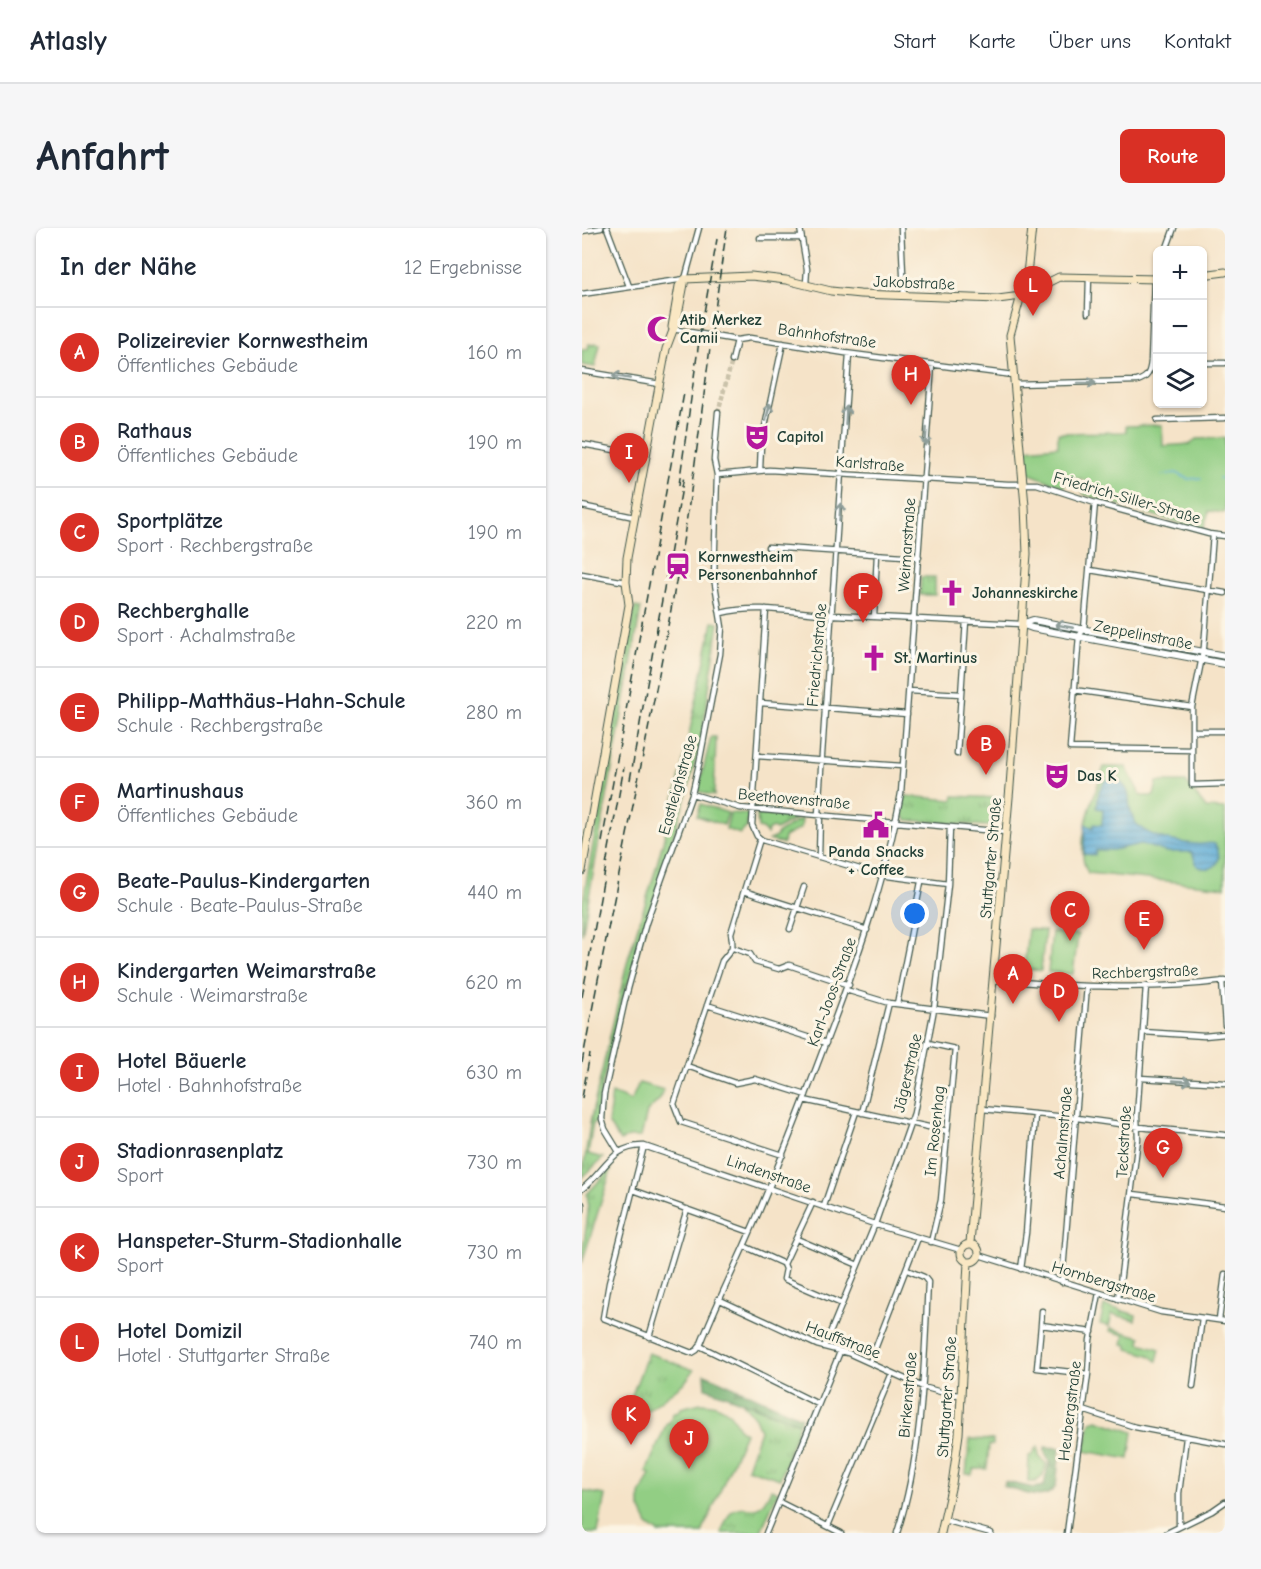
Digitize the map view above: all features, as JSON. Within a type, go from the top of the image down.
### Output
[{"type":"main road","name":"Stuttgarter Straße","points":[[970,1243],[1006,832],[1027,540],[1010,335],[1027,274],[1032,228]]},
{"type":"main road","points":[[1207,274],[1225,272]]},
{"type":"main road","name":"Jakobstraße","points":[[685,279],[751,276],[806,284],[845,293],[998,299],[1022,296]]},
{"type":"main road","points":[[1022,296],[1059,277],[1153,279]]},
{"type":"main road","points":[[582,871],[630,605],[626,564],[634,518],[678,291],[685,279]]},
{"type":"main road","points":[[970,1243],[977,1247],[979,1255],[975,1260],[969,1262],[962,1258],[961,1250],[964,1245],[970,1243]]},
{"type":"main road","name":"Stuttgarter Straße","points":[[941,1533],[957,1455],[969,1262]]},
{"type":"street","points":[[582,231],[601,228]]},
{"type":"street","points":[[607,228],[629,286]]},
{"type":"street","points":[[582,294],[685,279],[699,228]]},
{"type":"street","points":[[800,228],[807,270],[806,284]]},
{"type":"street","points":[[901,228],[904,296]]},
{"type":"street","points":[[1167,246],[1174,228]]},
{"type":"street","points":[[760,238],[801,238]]},
{"type":"street","points":[[690,266],[697,278]]},
{"type":"street","points":[[1088,313],[1089,277]]},
{"type":"street","points":[[1014,384],[1137,381],[1146,377],[1151,361],[1155,300]]},
{"type":"street","name":"Bahnhofstraße","points":[[672,329],[737,340],[750,338],[849,354],[1013,375]]},
{"type":"street","points":[[732,361],[737,340]]},
{"type":"street","points":[[760,470],[764,429],[783,343]]},
{"type":"street","name":"Friedrichstraße","points":[[819,857],[820,760],[833,615],[849,354]]},
{"type":"street","points":[[1207,363],[1225,363]]},
{"type":"street","name":"Weimarstraße","points":[[914,619],[932,364]]},
{"type":"street","points":[[582,371],[660,384]]},
{"type":"street","name":"Eastleighstraße","points":[[619,1152],[605,1129],[602,1119],[604,1094],[625,1000],[646,923],[692,794],[720,654],[721,613],[715,588],[717,476],[714,453],[718,412]]},
{"type":"street","points":[[1157,420],[1225,418]]},
{"type":"street","points":[[582,444],[646,456]]},
{"type":"street","name":"Karlstraße","points":[[717,476],[760,470],[1023,484]]},
{"type":"street","name":"Friedrich-Siller-Straße","points":[[1023,484],[1037,484],[1095,503],[1213,535],[1225,536]]},
{"type":"street","points":[[1084,630],[1095,503]]},
{"type":"street","points":[[582,506],[634,518]]},
{"type":"street","points":[[1203,651],[1213,535]]},
{"type":"street","points":[[768,547],[919,557]]},
{"type":"street","points":[[874,617],[877,554]]},
{"type":"street","points":[[1090,570],[1225,593]]},
{"type":"street","points":[[582,574],[626,582]]},
{"type":"street","points":[[721,613],[743,609],[766,609],[833,615],[1021,624]]},
{"type":"street","points":[[766,609],[752,825],[757,836],[762,840],[882,876],[948,884]]},
{"type":"street","name":"Karl-Joos-Straße","points":[[649,1337],[687,1352],[695,1352],[700,1346],[718,1299],[744,1246],[783,1155],[848,987],[891,849],[896,822],[901,794],[914,619]]},
{"type":"street","name":"Zeppelinstraße","points":[[1021,624],[1033,620],[1225,656]]},
{"type":"street","points":[[957,754],[966,621]]},
{"type":"street","name":"Zeppelinstraße","points":[[1021,624],[1032,628],[1225,664]]},
{"type":"street","name":"Zeppelinstraße","points":[[1079,636],[1084,630]]},
{"type":"street","points":[[1079,636],[1070,748],[1192,750]]},
{"type":"street","name":"Zeppelinstraße","points":[[1202,660],[1203,651]]},
{"type":"street","points":[[1202,660],[1192,707],[1192,785],[1225,784]]},
{"type":"street","points":[[1074,690],[1192,707]]},
{"type":"street","points":[[909,691],[961,694]]},
{"type":"street","points":[[761,703],[907,714]]},
{"type":"street","points":[[1192,731],[1225,731]]},
{"type":"street","points":[[757,756],[902,766]]},
{"type":"street","name":"Beethovenstraße","points":[[692,794],[740,808],[1006,832]]},
{"type":"street","name":"Jägerstraße","points":[[825,1345],[875,1224],[916,1103],[934,1009],[948,884],[950,827]]},
{"type":"street","points":[[759,842],[731,933],[733,948],[722,961],[674,1104],[681,1122],[783,1155]]},
{"type":"street","points":[[897,1004],[921,882]]},
{"type":"street","points":[[790,929],[804,887]]},
{"type":"street","points":[[744,891],[867,930]]},
{"type":"street","points":[[733,948],[750,954],[755,962],[778,969],[789,965],[889,1003],[991,1016]]},
{"type":"street","name":"Rechbergstraße","points":[[994,980],[1087,986],[1146,986],[1224,981]]},
{"type":"street","points":[[1224,981],[1225,1024]]},
{"type":"street","name":"Achalmstraße","points":[[1062,1282],[1087,986]]},
{"type":"street","name":"Teckstraße","points":[[1118,1299],[1132,1194],[1146,986]]},
{"type":"street","points":[[862,1113],[889,1003]]},
{"type":"street","points":[[707,1005],[826,1043]]},
{"type":"street","points":[[1143,1032],[1225,1035]]},
{"type":"street","name":"Im Rosenhag","points":[[928,1043],[955,1049],[939,1215],[931,1242]]},
{"type":"street","points":[[687,1066],[735,1083],[755,1078],[805,1098],[856,1112],[947,1131]]},
{"type":"street","points":[[1140,1078],[1225,1083]]},
{"type":"street","points":[[982,1109],[1225,1135]]},
{"type":"street","points":[[824,1206],[856,1112]]},
{"type":"street","points":[[1021,1269],[1035,1114]]},
{"type":"street","points":[[582,1189],[619,1152],[631,1146],[644,1146],[609,1283],[603,1318],[649,1337],[687,1209]]},
{"type":"street","name":"Lindenstraße","points":[[644,1146],[875,1224],[961,1250]]},
{"type":"street","points":[[633,1190],[750,1232]]},
{"type":"street","points":[[1132,1194],[1225,1206]]},
{"type":"street","points":[[813,1202],[784,1264],[786,1269],[784,1280],[842,1304]]},
{"type":"street","points":[[582,1204],[582,1210]]},
{"type":"street","points":[[870,1362],[918,1238]]},
{"type":"street","points":[[797,1239],[858,1265]]},
{"type":"street","points":[[744,1246],[784,1264]]},
{"type":"street","name":"Hornbergstraße","points":[[979,1255],[1161,1312],[1222,1321]]},
{"type":"street","name":"Birkenstraße","points":[[897,1533],[910,1484],[923,1387],[928,1282],[924,1277],[907,1270]]},
{"type":"street","points":[[1222,1321],[1225,1274]]},
{"type":"street","name":"Heubergstraße","points":[[1067,1533],[1099,1293]]},
{"type":"street","name":"Hauffstraße","points":[[718,1299],[817,1345],[825,1345],[848,1353],[923,1387],[941,1393],[962,1395]]},
{"type":"street","points":[[1042,1311],[1037,1368],[1088,1374]]},
{"type":"street","points":[[1193,1386],[1202,1318]]},
{"type":"street","points":[[1041,1325],[1092,1332]]},
{"type":"street","points":[[700,1346],[818,1404]]},
{"type":"street","points":[[766,1533],[840,1352]]},
{"type":"street","points":[[828,1526],[892,1373]]},
{"type":"street","points":[[1083,1410],[1135,1427],[1225,1444]]},
{"type":"street","points":[[1179,1527],[1179,1493],[1186,1438]]},
{"type":"street","points":[[1167,1533],[1225,1502]]},
{"type":"street","points":[[779,1503],[841,1533]]},
{"type":"street","points":[[944,1520],[991,1533]]},
{"type":"green space","points":[[589,344],[600,344],[595,367],[582,365],[582,349],[588,350]]},
{"type":"green space","points":[[1162,425],[1163,446],[1191,444],[1196,439],[1225,438],[1225,511],[1224,513],[1209,511],[1203,530],[1083,494],[1086,480],[1068,476],[1064,487],[1030,474],[1027,470],[1026,449],[1058,446],[1058,433],[1126,432],[1126,426]]},
{"type":"green space","points":[[921,577],[935,577],[935,595],[920,595]]},
{"type":"green space","points":[[635,607],[641,608],[582,935],[582,906]]},
{"type":"green space","points":[[713,622],[719,623],[702,735],[688,789],[623,999],[601,1090],[598,1120],[593,1124],[588,1154],[603,1158],[582,1178],[591,1118],[628,959],[678,786]]},
{"type":"green space","points":[[711,737],[716,737],[714,796],[698,791]]},
{"type":"green space","points":[[1104,767],[1126,767],[1141,796],[1154,796],[1157,782],[1186,782],[1206,808],[1225,809],[1225,887],[1088,873],[1082,849],[1084,835]]},
{"type":"green space","points":[[905,796],[953,800],[954,796],[996,798],[996,809],[999,809],[996,820],[987,826],[907,820],[903,815]]},
{"type":"green space","points":[[701,804],[728,813],[724,825],[697,816]]},
{"type":"green space","points":[[730,813],[748,814],[747,827],[740,834],[726,829]]},
{"type":"green space","points":[[757,815],[795,816],[795,819],[776,830],[773,828],[768,830],[767,834],[758,828]]},
{"type":"green space","points":[[802,818],[801,828],[784,837],[783,844],[769,840],[776,837],[778,833]]},
{"type":"green space","points":[[1028,929],[1045,931],[1041,971],[1024,969]]},
{"type":"green space","points":[[1052,932],[1078,935],[1073,974],[1048,972]]},
{"type":"green space","points":[[639,1083],[664,1090],[660,1099],[647,1112],[641,1137],[629,1137],[620,1141],[608,1123],[612,1093],[631,1101]]},
{"type":"green space","points":[[612,1167],[582,1263],[588,1211],[587,1194]]},
{"type":"green space","points":[[1104,1306],[1122,1310],[1122,1313],[1123,1311],[1136,1315],[1135,1320],[1112,1314],[1109,1326],[1100,1324]]},
{"type":"green space","points":[[1110,1328],[1141,1337],[1140,1343],[1160,1349],[1157,1361],[1149,1355],[1128,1349],[1128,1345],[1123,1344],[1125,1335],[1110,1331]]},
{"type":"green space","points":[[648,1353],[694,1370],[685,1382],[648,1410],[629,1403]]},
{"type":"green space","points":[[705,1374],[801,1417],[799,1423],[706,1388]]},
{"type":"green space","points":[[742,1402],[799,1423],[780,1479],[747,1468],[760,1430],[755,1418]]},
{"type":"green space","points":[[701,1403],[721,1407],[745,1433],[702,1533],[659,1533],[648,1525],[640,1508],[640,1495],[650,1474],[646,1472],[674,1412],[677,1413],[681,1408]]},
{"type":"green space","points":[[1097,1420],[1133,1432],[1129,1459],[1084,1451],[1091,1422]]},
{"type":"green space","points":[[970,1439],[993,1440],[993,1445],[989,1445],[987,1469],[974,1469],[972,1474],[966,1474]]},
{"type":"green space","points":[[1038,1447],[1039,1456],[1046,1464],[1045,1470],[1036,1482],[1028,1482],[1029,1456],[1033,1455],[1034,1450]]},
{"type":"green space","points":[[1045,1447],[1060,1448],[1056,1486],[1052,1492],[1039,1496],[1004,1486],[1005,1482],[1034,1488],[1044,1486],[1049,1461]]},
{"type":"green space","points":[[771,1489],[778,1492],[760,1533],[721,1533],[732,1511],[743,1507],[757,1508],[766,1499]]},
{"type":"green space","points":[[582,1491],[605,1495],[598,1533],[582,1533]]},
{"type":"water","points":[[1107,780],[1118,780],[1126,789],[1131,812],[1137,825],[1161,838],[1180,842],[1215,844],[1219,855],[1216,864],[1213,867],[1203,868],[1197,866],[1192,852],[1166,852],[1141,844],[1113,850],[1096,850],[1095,855],[1084,854],[1085,824],[1093,828],[1094,824],[1102,825],[1103,809],[1097,808],[1100,789]]},
{"type":"waterway","points":[[1162,475],[1176,473],[1188,479],[1201,478]]},
{"type":"waterway","points":[[1219,478],[1225,479]]},
{"type":"tunnel","points":[[718,412],[732,361]]},
{"type":"railway","points":[[582,1063],[679,565],[727,228]]},
{"type":"railway","points":[[679,485],[699,341],[717,239]]},
{"type":"railway","points":[[602,842],[684,393]]},
{"type":"railway","points":[[630,780],[684,476]]},
{"type":"railway","points":[[582,997],[624,767]]},
{"type":"railway","points":[[582,1098],[590,1054]]},
{"type":"place","name":"Hotel Domizil","points":[[1033,316]]},
{"type":"place","name":"Atib Merkez Camii","points":[[660,329]]},
{"type":"place","name":"Kindergarten Weimarstraße","points":[[911,405]]},
{"type":"place","name":"Capitol","points":[[757,437]]},
{"type":"place","name":"Hotel Bäuerle","points":[[629,483]]},
{"type":"place","name":"Kornwestheim Personenbahnhof","points":[[678,566]]},
{"type":"place","name":"Johanneskirche","points":[[952,593]]},
{"type":"place","name":"Martinushaus","points":[[863,623]]},
{"type":"place","name":"St. Martinus","points":[[874,658]]},
{"type":"place","name":"Rathaus","points":[[986,775]]},
{"type":"place","name":"Das K","points":[[1057,776]]},
{"type":"place","name":"Panda Snacks + Coffee","points":[[876,825]]},
{"type":"place","name":"Sportplätze","points":[[1070,941]]},
{"type":"place","name":"Philipp-Matthäus-Hahn-Schule","points":[[1144,950]]},
{"type":"place","name":"Polizeirevier Kornwestheim","points":[[1013,1004]]},
{"type":"place","name":"Rechberghalle","points":[[1059,1022]]},
{"type":"place","name":"Beate-Paulus-Kindergarten","points":[[1163,1178]]},
{"type":"place","name":"Hanspeter-Sturm-Stadionhalle","points":[[631,1445]]},
{"type":"place","name":"Stadionrasenplatz","points":[[689,1469]]}]
